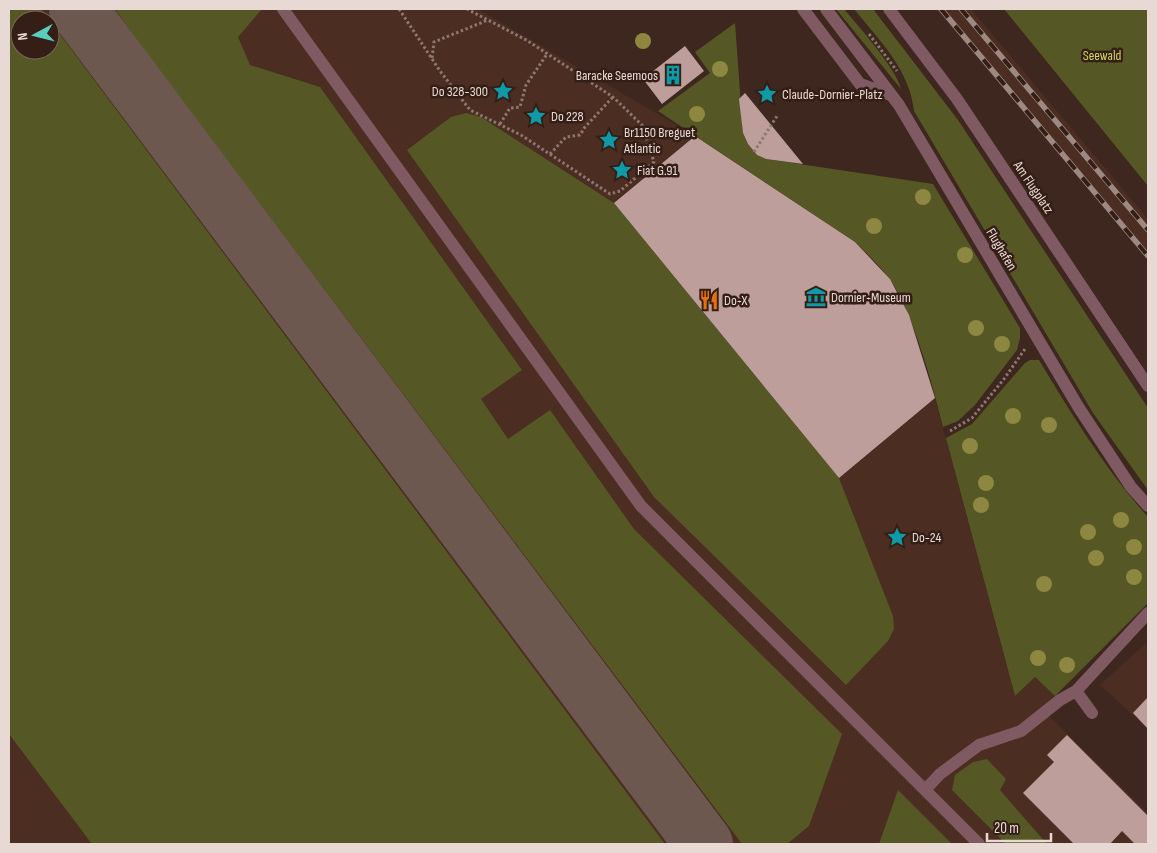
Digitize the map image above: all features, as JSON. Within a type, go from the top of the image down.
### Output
[{"type":"street","points":[[282,9],[641,506],[979,844]]},
{"type":"street","points":[[803,9],[860,84],[892,96]]},
{"type":"street","name":"Flughafen","points":[[826,9],[892,96],[1084,416],[1131,487],[1148,506]]},
{"type":"street","name":"Am Flugplatz","points":[[889,9],[957,98],[1148,386]]},
{"type":"street","points":[[926,790],[940,774],[979,745],[1021,731],[1060,700],[1076,691],[1148,613]]},
{"type":"street","points":[[1076,691],[1092,713]]},
{"type":"path","points":[[399,9],[470,110],[521,135],[610,194],[620,192],[654,162],[642,126],[613,97],[547,54],[467,9]]},
{"type":"path","points":[[432,58],[434,42],[489,20]]},
{"type":"path","points":[[500,124],[510,108],[520,107],[526,85],[547,54]]},
{"type":"path","points":[[550,154],[566,138],[580,135],[613,97]]},
{"type":"path","points":[[754,152],[777,116]]},
{"type":"path","points":[[620,192],[623,195]]},
{"type":"path","points":[[950,431],[972,418],[1004,379],[1035,334]]},
{"type":"shaded area","points":[[9,9],[478,9],[695,136],[614,203],[481,117],[882,589],[839,478],[935,398],[1015,696],[1035,677],[1055,696],[1042,709],[1148,813],[1148,844],[9,844]]},
{"type":"shaded area","points":[[936,9],[971,9],[1148,219],[1148,260]]},
{"type":"shaded area","points":[[1148,641],[1148,729],[1100,685]]},
{"type":"green space","points":[[9,9],[41,9],[10,10],[10,60],[60,60],[60,34],[665,844],[92,844],[9,734]]},
{"type":"green space","points":[[115,9],[262,9],[238,37],[250,65],[320,87],[522,370],[481,399],[508,439],[550,410],[634,529],[842,734],[809,826],[787,844],[742,844]]},
{"type":"green space","points":[[836,9],[844,9],[885,59],[898,80],[901,89]]},
{"type":"green space","points":[[854,9],[873,9],[958,120],[1148,408],[1148,490],[1093,413],[914,111],[911,96],[900,69],[883,44]]},
{"type":"green space","name":"Seewald","points":[[1004,9],[1148,9],[1148,186]]},
{"type":"green space","points":[[735,23],[743,133],[748,144],[757,155],[766,159],[933,184],[1020,328],[1017,350],[975,405],[958,421],[943,427],[928,371],[906,310],[889,278],[872,259],[855,242],[658,111],[710,73],[695,52]]},
{"type":"green space","points":[[466,113],[481,117],[614,203],[839,478],[893,616],[894,629],[888,641],[846,685],[654,497],[407,150],[451,117]]},
{"type":"green space","points":[[1030,360],[1039,360],[1103,461],[1148,517],[1148,603],[1055,696],[1035,677],[1015,696],[946,438],[972,424],[1025,363]]},
{"type":"green space","points":[[987,759],[1006,779],[1000,790],[1047,844],[1006,844],[952,790],[955,775],[973,762]]},
{"type":"green space","points":[[898,790],[952,844],[879,844]]},
{"type":"building","name":"Baracke Seemoos","points":[[685,46],[704,71],[662,104],[643,79]]},
{"type":"building","points":[[745,93],[803,164],[766,159],[757,155],[748,144],[743,133],[739,99]]},
{"type":"building","name":"Dornier-Museum","points":[[695,136],[855,242],[890,279],[909,315],[935,398],[839,478],[614,203]]},
{"type":"building","points":[[1148,697],[1148,729],[1133,713]]},
{"type":"building","points":[[1067,735],[1148,816],[1148,844],[1135,844],[1122,831],[1110,844],[1074,844],[1023,793],[1054,762],[1047,755]]},
{"type":"taxiway","points":[[78,9],[704,844]]},
{"type":"railway","points":[[941,9],[1148,256]]},
{"type":"railway","points":[[961,9],[1148,230]]},
{"type":"place","name":"Baracke Seemoos","points":[[673,75]]},
{"type":"place","name":"Do 328-300","points":[[503,91]]},
{"type":"place","name":"Claude-Dornier-Platz","points":[[767,94]]},
{"type":"place","name":"Do 228","points":[[536,116]]},
{"type":"place","name":"Br1150 Breguet Atlantic","points":[[609,140]]},
{"type":"place","name":"Fiat G.91","points":[[622,170]]},
{"type":"place","name":"Dornier-Museum","points":[[816,297]]},
{"type":"place","name":"Do-X","points":[[709,300]]},
{"type":"place","name":"Do-24","points":[[897,537]]}]
